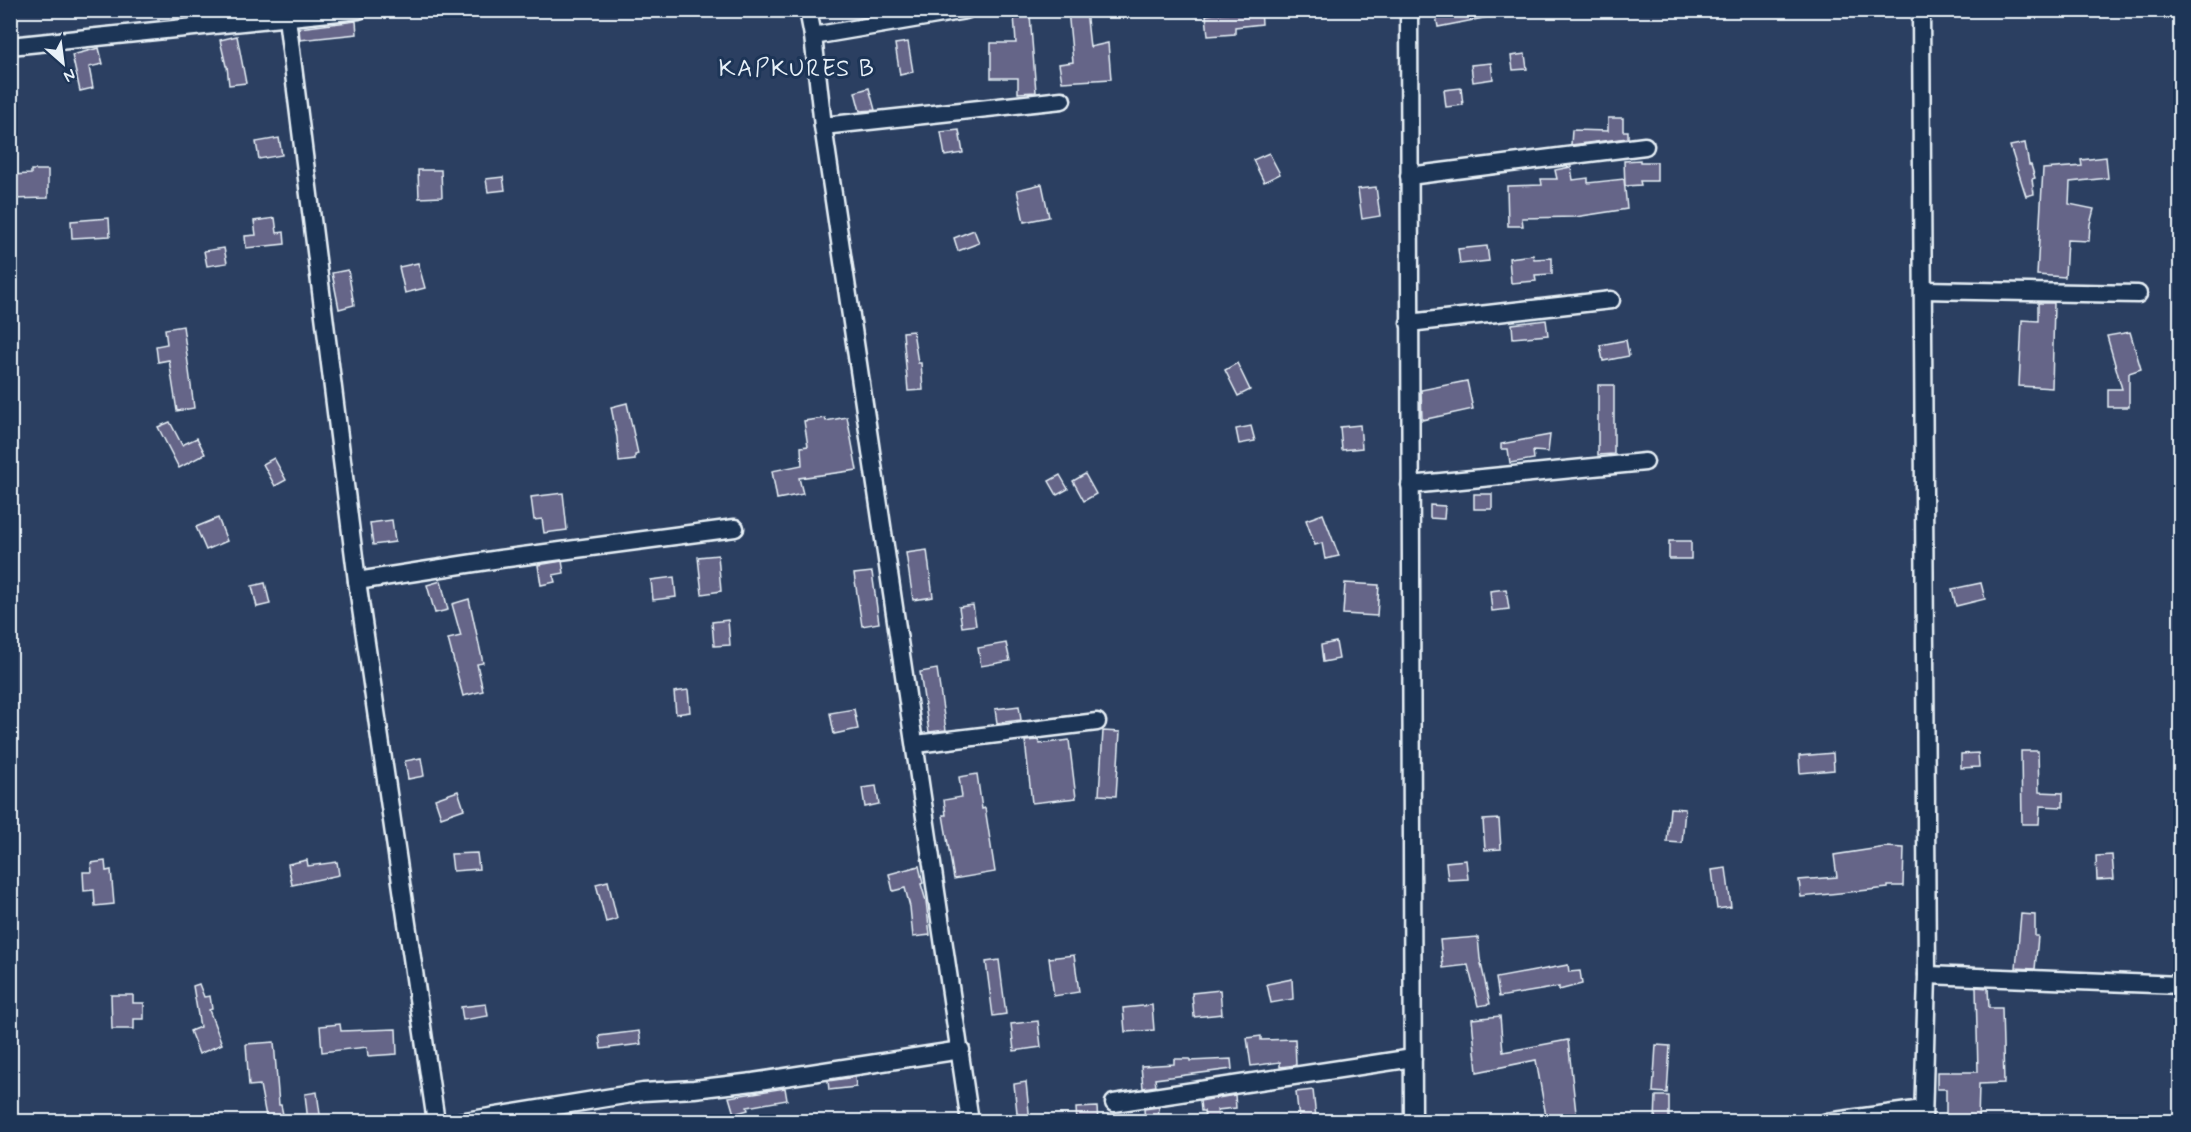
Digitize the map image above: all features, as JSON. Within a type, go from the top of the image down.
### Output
[{"type":"street","points":[[10,46],[287,14],[359,10]]},
{"type":"street","points":[[808,10],[823,126],[970,1122]]},
{"type":"street","points":[[813,36],[966,10]]},
{"type":"street","points":[[1409,10],[1413,1122]]},
{"type":"street","points":[[1827,1122],[1923,1115],[1927,975],[1921,10]]},
{"type":"street","points":[[287,14],[357,581],[436,1122]]},
{"type":"street","points":[[823,126],[1062,100]]},
{"type":"street","points":[[1409,176],[1645,146]]},
{"type":"street","points":[[1923,290],[2138,294]]},
{"type":"street","points":[[1409,323],[1611,300]]},
{"type":"street","points":[[1410,485],[1645,462]]},
{"type":"street","points":[[357,581],[500,559],[735,528]]},
{"type":"street","points":[[916,744],[1097,722]]},
{"type":"street","points":[[1927,975],[2181,985]]},
{"type":"street","points":[[459,1122],[643,1092],[753,1082],[961,1050]]},
{"type":"street","points":[[1114,1103],[1413,1058]]},
{"type":"building","points":[[1068,10],[1086,10],[1090,47],[1108,43],[1111,79],[1062,82],[1059,64],[1073,62]]},
{"type":"building","points":[[1234,10],[1261,10],[1262,24],[1235,27],[1235,34],[1208,36],[1206,15],[1234,12]]},
{"type":"building","points":[[1435,10],[1488,10],[1489,17],[1438,27]]},
{"type":"building","points":[[1014,15],[1030,15],[1036,92],[1018,93],[1018,78],[991,78],[991,43],[1016,43]]},
{"type":"building","points":[[356,21],[357,34],[300,40],[299,28]]},
{"type":"building","points":[[237,36],[246,83],[229,85],[220,40]]},
{"type":"building","points":[[908,42],[913,72],[900,75],[895,44]]},
{"type":"building","points":[[99,48],[103,64],[89,67],[93,88],[80,91],[72,55]]},
{"type":"building","points":[[1525,54],[1527,69],[1513,70],[1511,56]]},
{"type":"building","points":[[1491,63],[1493,79],[1473,82],[1471,65]]},
{"type":"building","points":[[869,88],[875,110],[860,111],[855,92]]},
{"type":"building","points":[[1461,88],[1463,105],[1446,107],[1444,90]]},
{"type":"building","points":[[1608,118],[1623,118],[1623,131],[1628,131],[1628,138],[1571,145],[1572,130],[1608,131]]},
{"type":"building","points":[[959,130],[963,153],[945,156],[941,132]]},
{"type":"building","points":[[279,138],[282,155],[259,159],[256,142]]},
{"type":"building","points":[[2025,143],[2029,165],[2031,165],[2035,178],[2032,179],[2034,194],[2026,196],[2010,146]]},
{"type":"building","points":[[1269,153],[1280,174],[1264,182],[1253,160]]},
{"type":"building","points":[[2106,157],[2108,178],[2070,182],[2069,204],[2094,209],[2089,241],[2067,240],[2065,277],[2037,275],[2043,169],[2082,166],[2081,160]]},
{"type":"building","points":[[1640,160],[1640,162],[1657,162],[1657,181],[1640,181],[1641,185],[1625,186],[1624,161]]},
{"type":"building","points":[[1571,167],[1573,180],[1588,178],[1588,183],[1624,179],[1627,209],[1575,217],[1522,218],[1523,226],[1508,226],[1507,186],[1542,185],[1541,179],[1557,179],[1555,170]]},
{"type":"building","points":[[31,170],[48,170],[48,198],[10,199],[10,175],[31,174]]},
{"type":"building","points":[[418,170],[441,170],[442,197],[419,198]]},
{"type":"building","points":[[503,177],[505,190],[488,192],[486,179]]},
{"type":"building","points":[[1042,184],[1049,217],[1024,222],[1017,190]]},
{"type":"building","points":[[1376,187],[1380,216],[1362,219],[1358,189]]},
{"type":"building","points":[[109,218],[110,236],[72,238],[71,221]]},
{"type":"building","points":[[275,218],[277,233],[284,232],[285,244],[246,248],[245,236],[256,235],[254,221]]},
{"type":"building","points":[[974,230],[979,243],[958,251],[954,238]]},
{"type":"building","points":[[1487,246],[1489,261],[1460,264],[1458,249]]},
{"type":"building","points":[[224,248],[227,263],[207,266],[204,251]]},
{"type":"building","points":[[1533,255],[1534,259],[1552,258],[1552,274],[1535,275],[1536,281],[1511,283],[1509,258]]},
{"type":"building","points":[[418,263],[425,288],[405,293],[399,267]]},
{"type":"building","points":[[348,270],[354,305],[339,309],[332,273]]},
{"type":"building","points":[[2038,303],[2054,303],[2052,388],[2019,386],[2022,320],[2038,321]]},
{"type":"building","points":[[1546,320],[1548,335],[1513,338],[1512,324]]},
{"type":"building","points":[[183,326],[194,408],[177,411],[169,360],[158,362],[156,346],[167,344],[165,329]]},
{"type":"building","points":[[913,331],[918,363],[921,363],[923,390],[908,391],[903,332]]},
{"type":"building","points":[[2130,332],[2141,369],[2129,373],[2129,407],[2108,407],[2108,389],[2122,389],[2107,336]]},
{"type":"building","points":[[1626,340],[1629,356],[1603,361],[1600,345]]},
{"type":"building","points":[[1237,363],[1250,390],[1238,396],[1225,370]]},
{"type":"building","points":[[1467,381],[1473,409],[1422,420],[1421,390]]},
{"type":"building","points":[[1598,385],[1614,385],[1614,454],[1598,455]]},
{"type":"building","points":[[627,403],[638,454],[635,455],[635,460],[619,462],[611,407]]},
{"type":"building","points":[[847,417],[857,470],[799,478],[803,494],[777,499],[772,471],[802,465],[801,447],[808,446],[804,421],[825,418],[826,421]]},
{"type":"building","points":[[170,422],[182,445],[197,438],[205,454],[179,468],[158,427]]},
{"type":"building","points":[[1360,425],[1362,448],[1342,450],[1340,427]]},
{"type":"building","points":[[1251,426],[1255,441],[1239,444],[1236,429]]},
{"type":"building","points":[[1550,435],[1548,452],[1533,451],[1534,459],[1510,463],[1508,449],[1501,449],[1501,444]]},
{"type":"building","points":[[274,458],[286,480],[275,486],[263,464]]},
{"type":"building","points":[[1085,474],[1096,494],[1084,501],[1073,481]]},
{"type":"building","points":[[1060,475],[1068,489],[1057,495],[1049,481]]},
{"type":"building","points":[[563,493],[567,530],[544,533],[542,519],[534,520],[531,497]]},
{"type":"building","points":[[1474,494],[1492,494],[1492,509],[1474,509]]},
{"type":"building","points":[[1430,505],[1445,506],[1444,519],[1430,518]]},
{"type":"building","points":[[1323,514],[1339,556],[1325,559],[1322,543],[1315,545],[1306,520]]},
{"type":"building","points":[[218,518],[227,541],[206,550],[196,527]]},
{"type":"building","points":[[392,520],[395,542],[373,545],[370,523]]},
{"type":"building","points":[[1669,541],[1691,541],[1691,559],[1669,559]]},
{"type":"building","points":[[927,550],[933,597],[913,600],[906,553]]},
{"type":"building","points":[[718,555],[721,591],[702,594],[698,557]]},
{"type":"building","points":[[562,561],[564,573],[553,575],[555,582],[541,585],[538,565]]},
{"type":"building","points":[[872,572],[879,623],[862,626],[854,574]]},
{"type":"building","points":[[674,577],[676,597],[653,600],[651,580]]},
{"type":"building","points":[[441,581],[448,610],[435,613],[427,585]]},
{"type":"building","points":[[265,583],[270,604],[257,607],[252,586]]},
{"type":"building","points":[[1345,583],[1379,585],[1377,616],[1343,614]]},
{"type":"building","points":[[1981,583],[1985,599],[1956,606],[1952,589]]},
{"type":"building","points":[[1506,589],[1509,609],[1492,611],[1490,591]]},
{"type":"building","points":[[469,599],[483,663],[477,664],[483,691],[463,696],[448,639],[461,636],[452,604]]},
{"type":"building","points":[[973,605],[976,625],[962,627],[959,607]]},
{"type":"building","points":[[728,620],[730,645],[714,646],[712,622]]},
{"type":"building","points":[[1336,642],[1339,659],[1323,662],[1321,645]]},
{"type":"building","points":[[1006,643],[1010,661],[981,666],[978,648]]},
{"type":"building","points":[[937,669],[946,730],[929,732],[920,672]]},
{"type":"building","points":[[688,690],[690,712],[676,714],[674,692]]},
{"type":"building","points":[[1019,706],[1021,720],[997,723],[995,709]]},
{"type":"building","points":[[854,709],[858,729],[834,734],[830,713]]},
{"type":"building","points":[[1103,731],[1120,732],[1116,796],[1099,795]]},
{"type":"building","points":[[1039,740],[1040,744],[1069,740],[1076,798],[1032,803],[1025,741]]},
{"type":"building","points":[[2021,751],[2038,751],[2039,792],[2063,793],[2063,807],[2040,806],[2039,824],[2022,824]]},
{"type":"building","points":[[1833,753],[1834,770],[1800,773],[1799,756]]},
{"type":"building","points":[[1978,753],[1979,767],[1961,768],[1961,754]]},
{"type":"building","points":[[421,758],[424,776],[408,779],[405,761]]},
{"type":"building","points":[[977,774],[995,872],[954,879],[943,815],[946,815],[944,800],[962,797],[959,777]]},
{"type":"building","points":[[876,786],[879,804],[865,807],[862,788]]},
{"type":"building","points":[[458,791],[464,809],[441,817],[435,799]]},
{"type":"building","points":[[1670,808],[1685,809],[1682,843],[1667,842]]},
{"type":"building","points":[[1499,819],[1501,849],[1485,850],[1483,820]]},
{"type":"building","points":[[1886,847],[1904,848],[1903,886],[1801,897],[1799,880],[1837,877],[1834,855]]},
{"type":"building","points":[[477,853],[479,869],[453,871],[451,854]]},
{"type":"building","points":[[2112,855],[2114,879],[2097,880],[2096,856]]},
{"type":"building","points":[[307,860],[308,866],[337,862],[339,875],[292,885],[288,864]]},
{"type":"building","points":[[1466,860],[1468,879],[1448,880],[1446,862]]},
{"type":"building","points":[[105,861],[106,871],[111,870],[114,904],[95,906],[94,890],[84,891],[83,872],[92,872],[91,863]]},
{"type":"building","points":[[919,866],[930,935],[913,937],[910,907],[905,888],[893,891],[889,874]]},
{"type":"building","points":[[1726,868],[1731,907],[1717,909],[1712,870]]},
{"type":"building","points":[[608,881],[617,919],[606,922],[596,884]]},
{"type":"building","points":[[2021,914],[2035,915],[2035,936],[2038,936],[2035,969],[2016,968]]},
{"type":"building","points":[[1478,937],[1480,959],[1490,1004],[1478,1006],[1468,965],[1443,968],[1440,940]]},
{"type":"building","points":[[1074,955],[1079,992],[1054,996],[1049,958]]},
{"type":"building","points":[[999,960],[1006,1014],[993,1016],[986,962]]},
{"type":"building","points":[[1568,965],[1569,972],[1580,971],[1582,984],[1559,990],[1559,987],[1499,997],[1496,978]]},
{"type":"building","points":[[1292,979],[1293,999],[1271,1003],[1267,984]]},
{"type":"building","points":[[199,984],[204,997],[210,996],[212,1009],[209,1010],[222,1044],[199,1054],[190,1031],[200,1027],[193,986]]},
{"type":"building","points":[[1976,987],[1988,988],[1989,1008],[2002,1008],[2004,1083],[1979,1084],[1978,1122],[1946,1122],[1946,1089],[1937,1089],[1937,1072],[1978,1072]]},
{"type":"building","points":[[1220,990],[1222,1014],[1194,1017],[1192,993]]},
{"type":"building","points":[[111,995],[133,995],[133,1003],[144,1003],[144,1019],[134,1019],[134,1029],[112,1029]]},
{"type":"building","points":[[486,1004],[488,1016],[463,1020],[461,1007]]},
{"type":"building","points":[[1152,1005],[1154,1030],[1125,1032],[1123,1008]]},
{"type":"building","points":[[1500,1016],[1503,1052],[1568,1040],[1577,1122],[1547,1122],[1536,1060],[1477,1072],[1472,1019]]},
{"type":"building","points":[[1038,1021],[1041,1047],[1014,1051],[1011,1024]]},
{"type":"building","points":[[340,1024],[341,1031],[396,1029],[397,1054],[368,1056],[367,1047],[322,1052],[320,1026]]},
{"type":"building","points":[[639,1031],[641,1044],[601,1049],[599,1036]]},
{"type":"building","points":[[1261,1036],[1261,1040],[1295,1039],[1296,1065],[1280,1067],[1280,1062],[1251,1066],[1247,1038]]},
{"type":"building","points":[[274,1042],[279,1105],[281,1105],[284,1119],[267,1122],[260,1085],[249,1086],[246,1044]]},
{"type":"building","points":[[1656,1045],[1670,1046],[1667,1093],[1653,1092]]},
{"type":"building","points":[[1174,1059],[1190,1059],[1190,1061],[1231,1059],[1232,1069],[1155,1079],[1156,1086],[1143,1088],[1141,1066],[1174,1064]]},
{"type":"building","points":[[855,1077],[856,1087],[829,1090],[828,1081]]},
{"type":"building","points":[[1026,1082],[1030,1122],[1018,1122],[1014,1084]]},
{"type":"building","points":[[785,1088],[787,1100],[747,1107],[748,1110],[734,1114],[729,1097]]},
{"type":"building","points":[[1313,1090],[1316,1118],[1299,1120],[1296,1092]]},
{"type":"building","points":[[317,1092],[321,1122],[308,1122],[305,1094]]},
{"type":"building","points":[[1235,1095],[1236,1108],[1217,1110],[1219,1122],[1206,1122],[1200,1101]]},
{"type":"building","points":[[1656,1096],[1669,1096],[1669,1122],[1655,1122]]},
{"type":"building","points":[[1097,1107],[1098,1122],[1077,1122],[1076,1108]]},
{"type":"building","points":[[1159,1107],[1158,1122],[1145,1122],[1144,1109]]},
{"type":"district","name":"KAPKURES B","points":[[797,69]]}]
